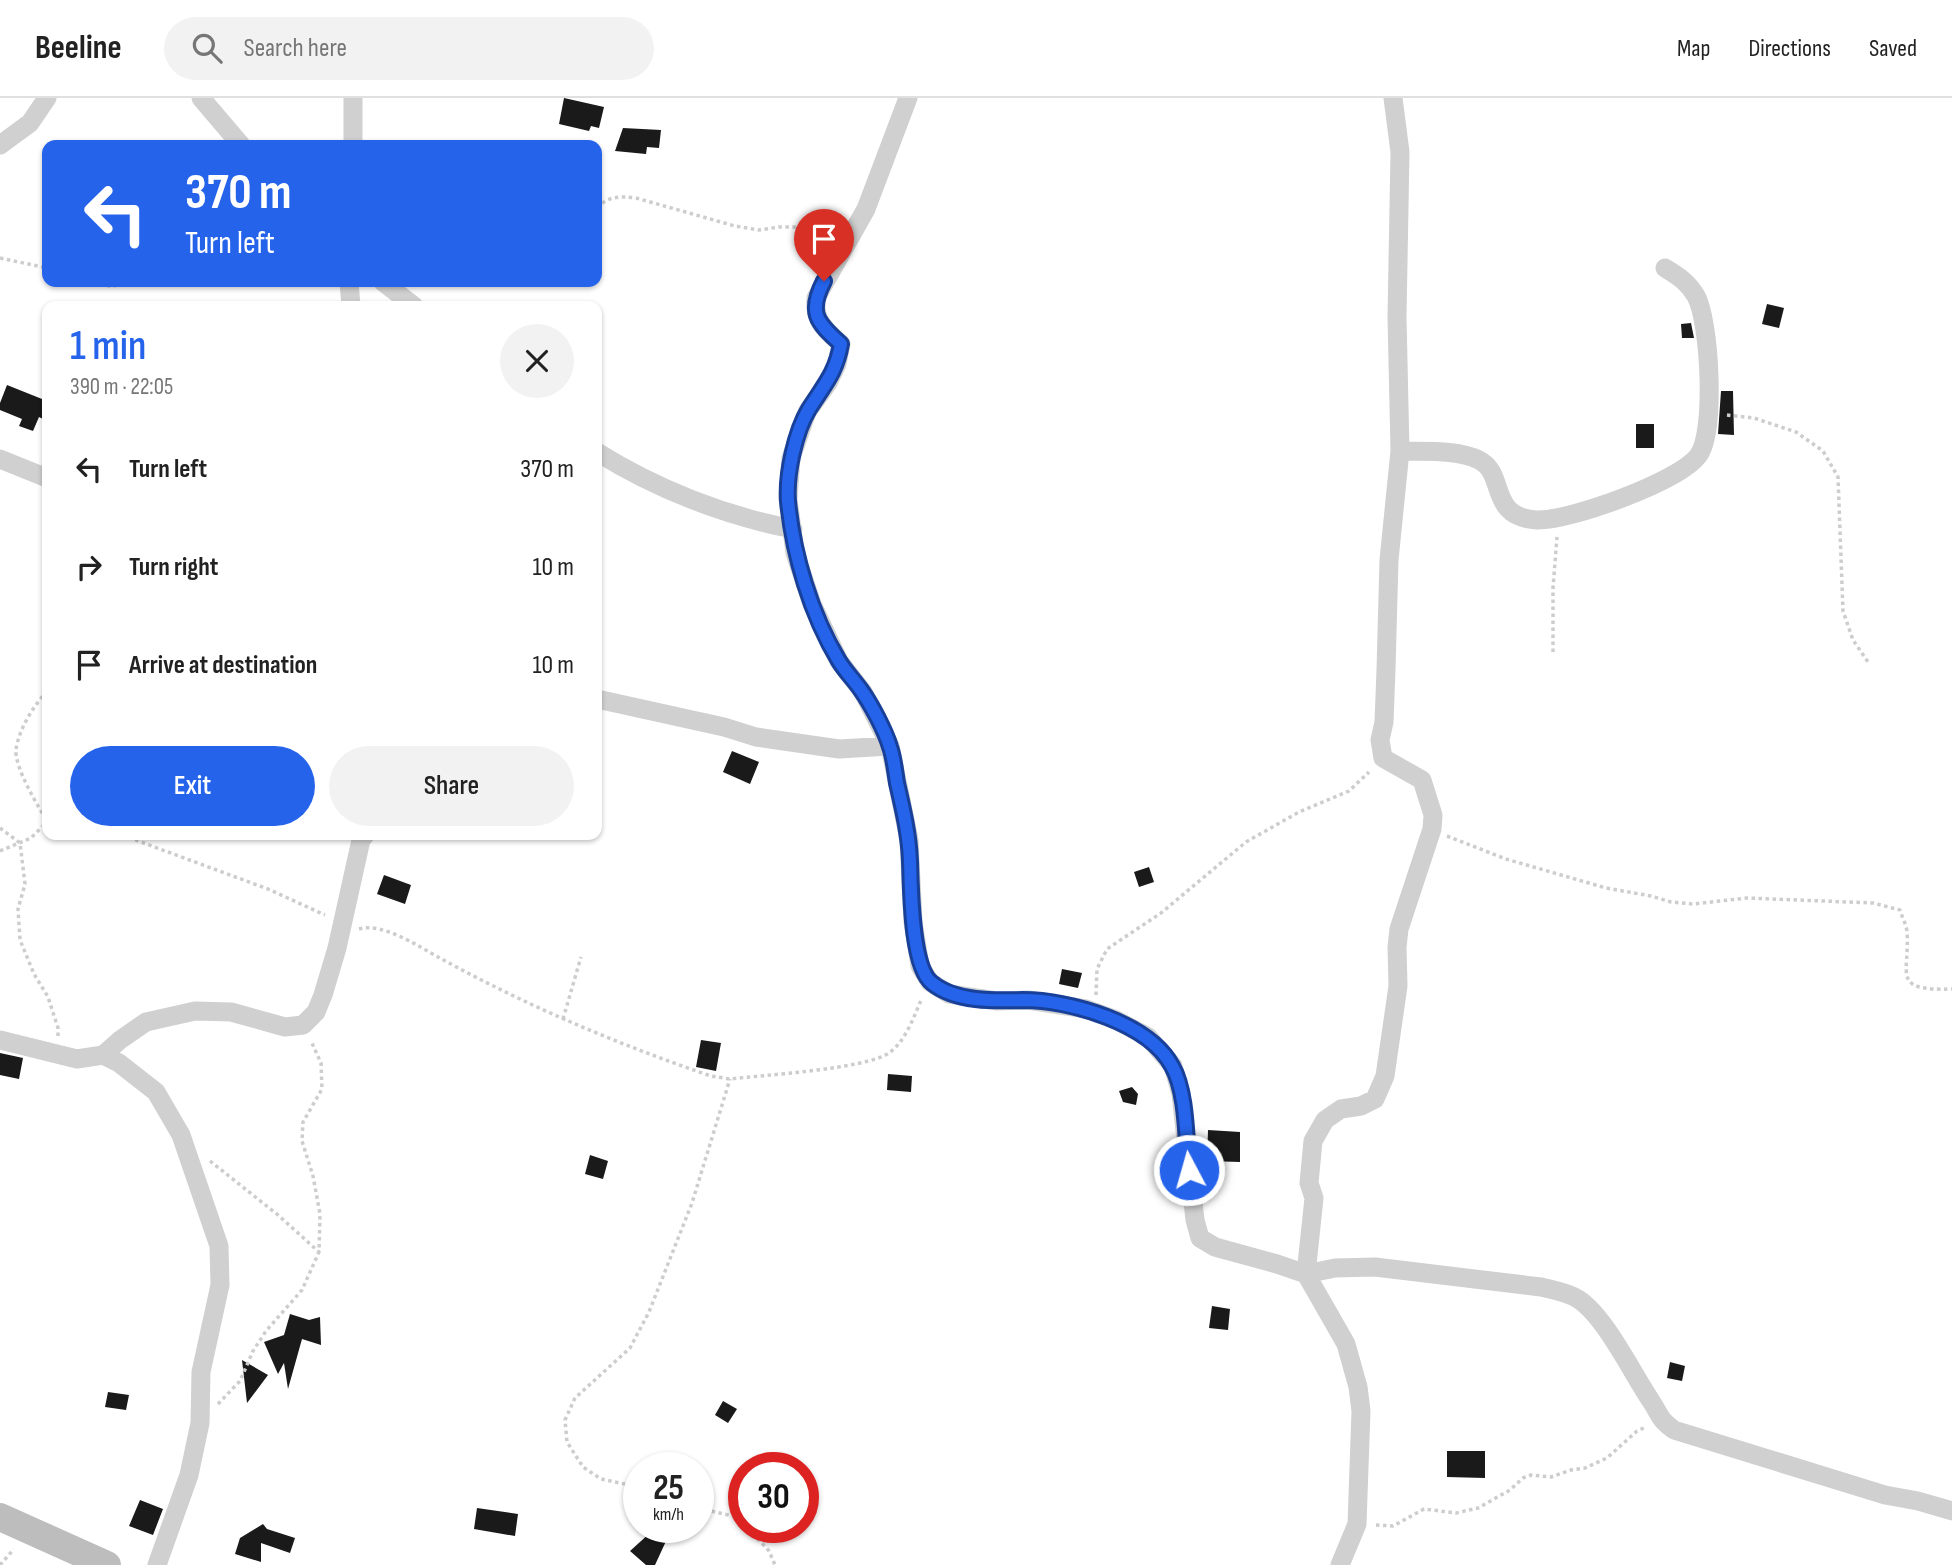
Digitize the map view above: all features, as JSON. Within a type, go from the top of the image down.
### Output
[{"type":"main road","points":[[0,1517],[107,1565]]},
{"type":"street","points":[[0,145],[30,123],[47,98]]},
{"type":"street","points":[[201,98],[237,140]]},
{"type":"street","points":[[353,98],[353,140]]},
{"type":"street","points":[[908,98],[866,209],[816,298],[815,314],[841,344],[837,364],[828,383],[807,412],[791,458],[788,499],[795,552],[812,604],[839,662],[863,692],[890,746],[909,840],[913,922],[920,967],[930,982],[949,993],[997,1001],[1028,1000],[1086,1009],[1116,1020],[1148,1037],[1172,1066],[1181,1094],[1195,1220],[1200,1238],[1215,1247],[1306,1274],[1335,1268],[1375,1267],[1541,1287],[1577,1298],[1603,1326],[1654,1405],[1661,1421],[1674,1430],[1885,1495],[1952,1511]]},
{"type":"street","points":[[1340,1565],[1357,1524],[1361,1411],[1358,1387],[1346,1345],[1306,1274],[1314,1198],[1309,1182],[1313,1141],[1325,1120],[1341,1109],[1361,1106],[1375,1099],[1385,1076],[1398,986],[1399,929],[1432,829],[1433,815],[1422,780],[1383,758],[1380,740],[1384,722],[1387,670],[1389,560],[1400,451],[1397,317],[1400,152],[1393,98]]},
{"type":"street","points":[[1400,451],[1456,454],[1481,460],[1490,470],[1500,499],[1508,510],[1531,519],[1558,517],[1629,495],[1682,469],[1696,459],[1703,449],[1709,356],[1705,321],[1697,297],[1686,281],[1665,268]]},
{"type":"street","points":[[389,287],[408,301]]},
{"type":"street","points":[[602,455],[657,486],[793,529]]},
{"type":"street","points":[[0,459],[42,476]]},
{"type":"street","points":[[602,700],[724,727],[756,737],[839,748],[890,746]]},
{"type":"street","points":[[0,1040],[77,1059],[103,1055],[146,1022],[195,1011],[231,1012],[285,1027],[303,1024],[316,1012],[337,948],[362,840]]},
{"type":"street","points":[[103,1055],[120,1063],[156,1092],[181,1135],[219,1246],[220,1285],[201,1372],[200,1423],[189,1475],[157,1565]]},
{"type":"path","points":[[602,203],[619,196],[636,198],[735,226],[759,230],[807,227],[851,238]]},
{"type":"path","points":[[0,258],[42,267]]},
{"type":"path","points":[[1707,413],[1754,418],[1796,432],[1823,451],[1838,477],[1843,611],[1853,640],[1868,662]]},
{"type":"path","points":[[1553,652],[1553,588],[1558,517]]},
{"type":"path","points":[[42,697],[30,711],[15,752],[30,794],[42,813]]},
{"type":"path","points":[[1094,1013],[1097,969],[1107,949],[1161,913],[1247,842],[1299,812],[1349,791],[1383,758]]},
{"type":"path","points":[[0,851],[31,838],[42,826]]},
{"type":"path","points":[[0,828],[20,843],[25,884],[18,909],[20,940],[34,974],[48,997],[58,1028],[55,1055]]},
{"type":"path","points":[[1432,829],[1506,859],[1606,888],[1671,902],[1693,904],[1747,898],[1872,904],[1900,910],[1907,929],[1905,972],[1909,979],[1913,985],[1929,990],[1952,989]]},
{"type":"path","points":[[136,840],[268,889],[343,923]]},
{"type":"path","points":[[337,948],[351,932],[363,927],[379,929],[404,938],[480,980],[597,1034],[696,1071],[730,1079],[855,1064],[889,1053],[908,1030],[930,982]]},
{"type":"path","points":[[564,1018],[581,957]]},
{"type":"path","points":[[200,1423],[240,1381],[253,1351],[266,1331],[302,1290],[319,1252],[320,1214],[313,1176],[302,1141],[303,1122],[322,1089],[321,1063],[303,1024]]},
{"type":"path","points":[[623,1484],[601,1479],[583,1467],[567,1443],[565,1420],[575,1398],[630,1348],[649,1312],[692,1203],[730,1079]]},
{"type":"path","points":[[208,1159],[319,1252]]},
{"type":"path","points":[[1357,1524],[1393,1526],[1424,1509],[1456,1513],[1478,1508],[1531,1475],[1551,1477],[1585,1468],[1607,1458],[1636,1432],[1661,1421]]},
{"type":"path","points":[[761,1543],[769,1551],[775,1565]]},
{"type":"building","points":[[564,98],[604,107],[599,128],[591,126],[589,131],[559,124]]},
{"type":"building","points":[[623,128],[661,130],[659,148],[647,147],[646,154],[615,151]]},
{"type":"building","points":[[1767,304],[1784,308],[1779,328],[1762,324]]},
{"type":"building","points":[[1691,323],[1694,338],[1682,338],[1681,324]]},
{"type":"building","points":[[7,385],[42,399],[42,418],[39,417],[33,431],[19,426],[22,419],[0,410]]},
{"type":"building","points":[[1721,391],[1733,391],[1734,435],[1718,434]]},
{"type":"building","points":[[1636,424],[1654,424],[1654,448],[1636,448]]},
{"type":"building","points":[[732,751],[759,762],[750,784],[723,772]]},
{"type":"building","points":[[1149,867],[1154,882],[1139,887],[1134,872]]},
{"type":"building","points":[[384,875],[411,885],[405,904],[377,894]]},
{"type":"building","points":[[1062,969],[1082,973],[1078,988],[1059,984]]},
{"type":"building","points":[[701,1040],[721,1043],[716,1071],[696,1067]]},
{"type":"building","points":[[0,1053],[23,1058],[19,1079],[0,1075]]},
{"type":"building","points":[[888,1074],[912,1076],[911,1092],[887,1090]]},
{"type":"building","points":[[1132,1087],[1138,1094],[1136,1105],[1123,1102],[1119,1091]]},
{"type":"building","points":[[1208,1130],[1240,1132],[1240,1162],[1207,1161]]},
{"type":"building","points":[[590,1155],[608,1161],[603,1179],[585,1174]]},
{"type":"building","points":[[1212,1306],[1230,1309],[1228,1330],[1209,1328]]},
{"type":"building","points":[[290,1314],[309,1320],[320,1317],[321,1345],[302,1339],[288,1389],[284,1363],[278,1374],[264,1342],[284,1335]]},
{"type":"building","points":[[242,1360],[268,1375],[247,1403]]},
{"type":"building","points":[[1670,1362],[1685,1366],[1682,1381],[1667,1378]]},
{"type":"building","points":[[108,1392],[129,1395],[126,1410],[105,1407]]},
{"type":"building","points":[[723,1401],[737,1409],[728,1423],[715,1415]]},
{"type":"building","points":[[1447,1451],[1485,1451],[1485,1478],[1447,1477]]},
{"type":"building","points":[[140,1500],[163,1509],[153,1535],[129,1526]]},
{"type":"building","points":[[477,1508],[518,1514],[515,1536],[474,1529]]},
{"type":"building","points":[[263,1524],[267,1529],[295,1538],[290,1553],[261,1543],[261,1562],[235,1554],[240,1538]]},
{"type":"building","points":[[639,1543],[665,1543],[655,1565],[646,1565],[630,1551]]},
{"type":"route","points":[[824,281],[816,298],[815,314],[841,344],[837,364],[828,383],[807,412],[791,458],[788,499],[795,552],[812,604],[839,662],[863,692],[890,746],[909,840],[913,922],[920,967],[930,982],[949,993],[997,1001],[1028,1000],[1086,1009],[1116,1020],[1148,1037],[1172,1066],[1181,1094],[1189,1170]]}]
